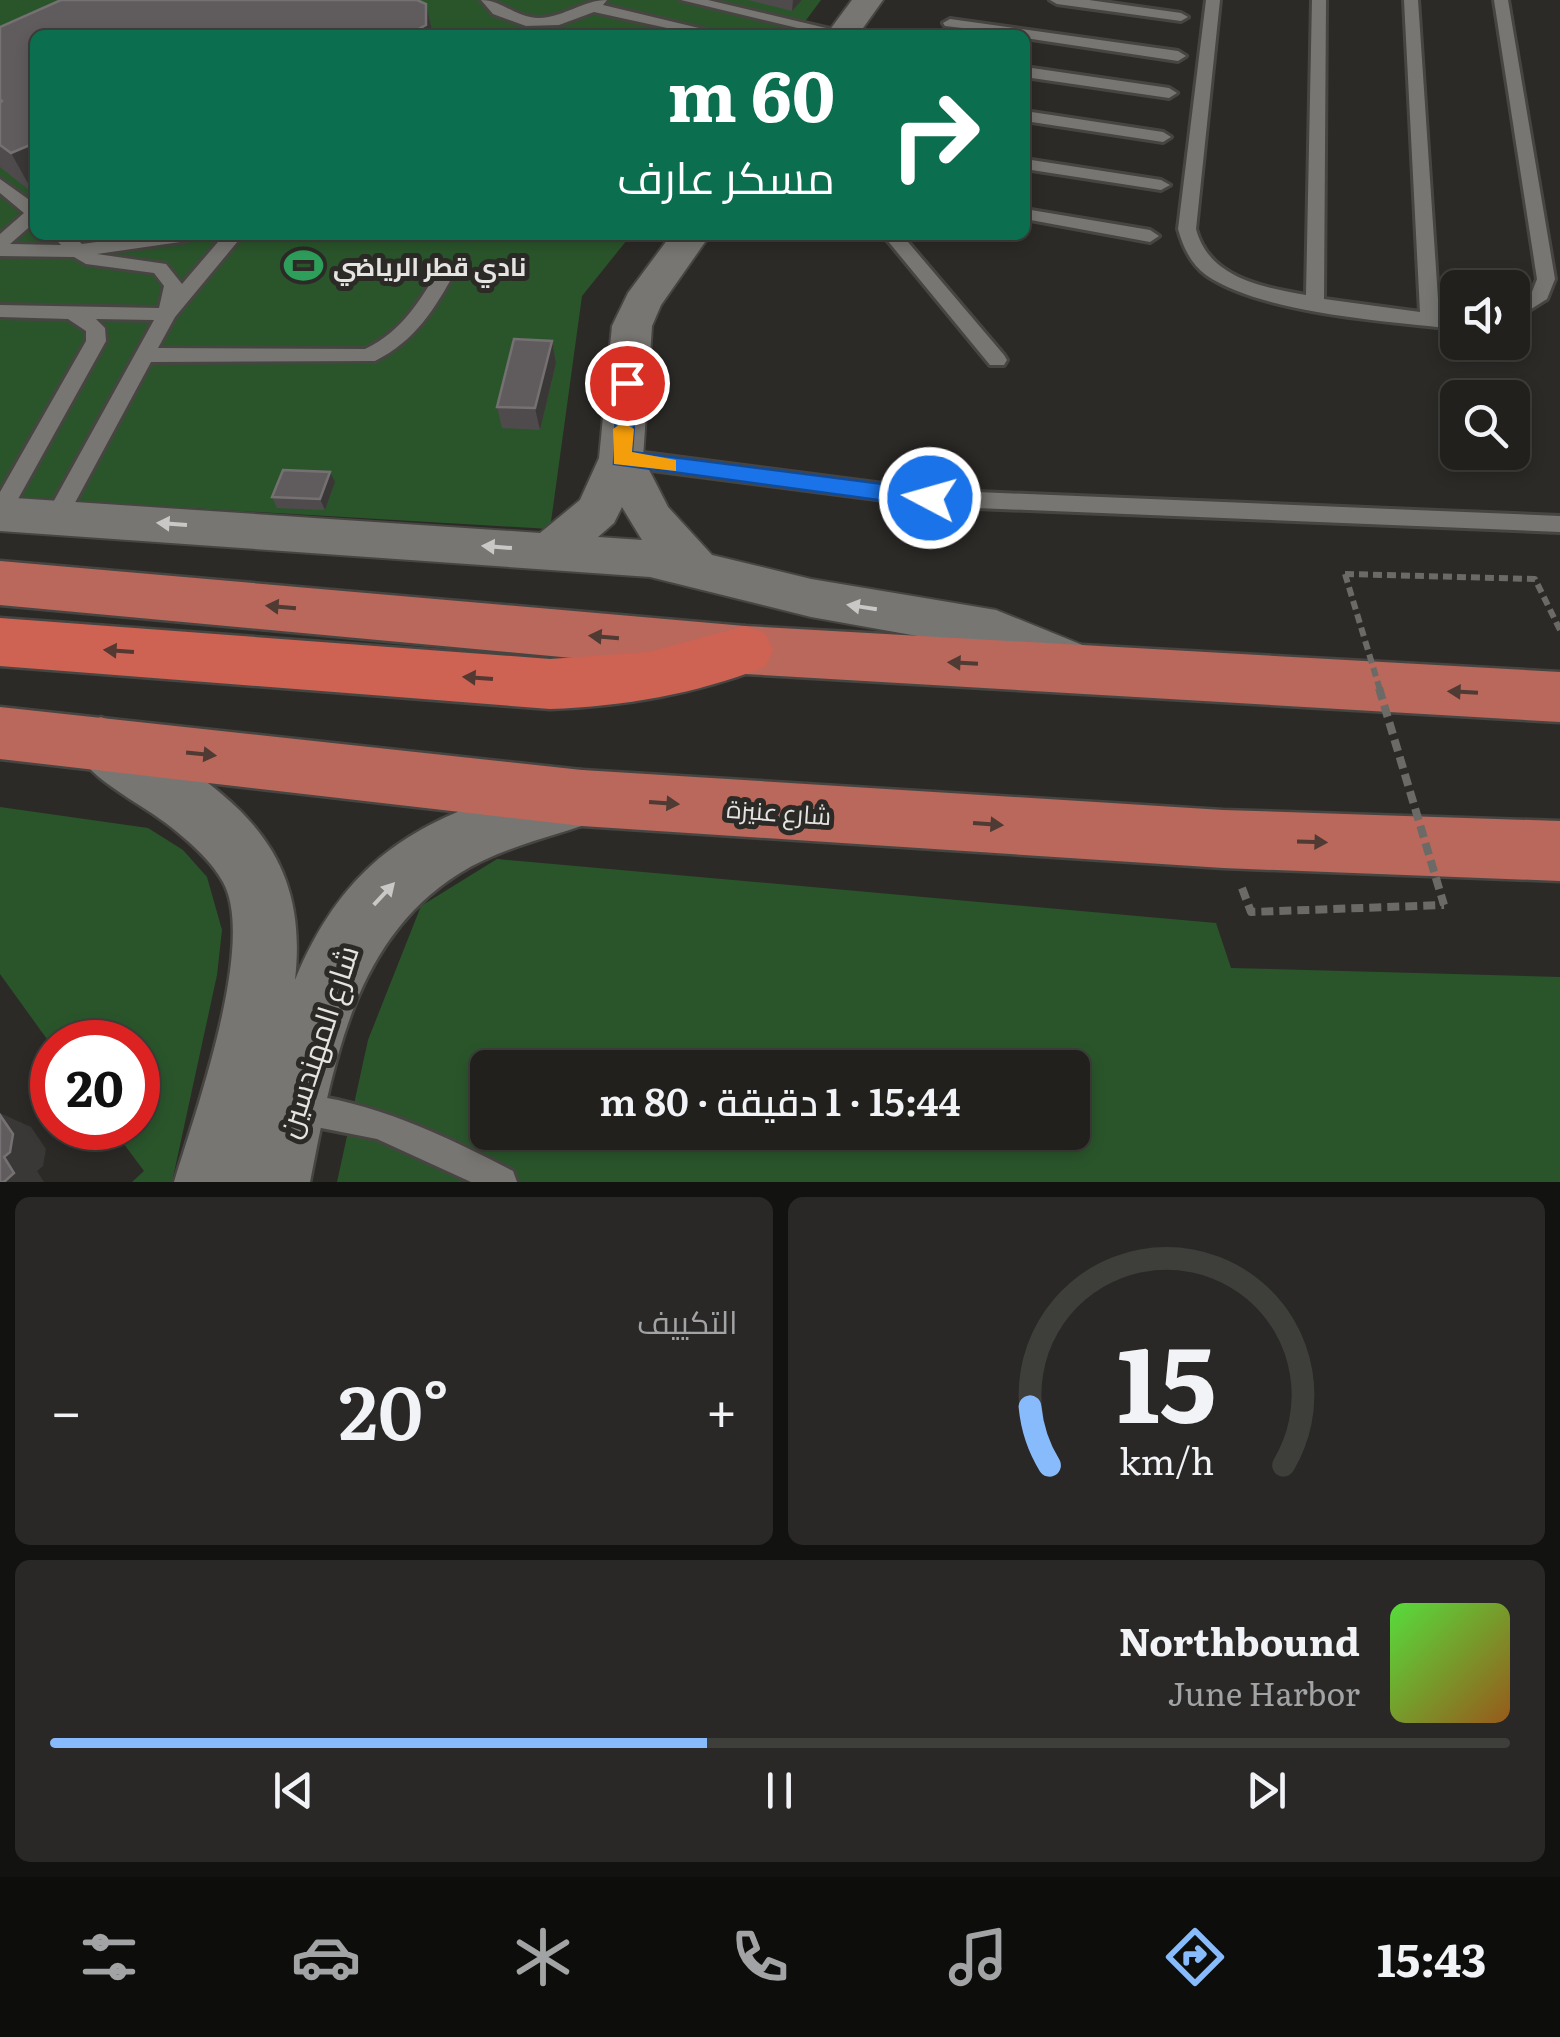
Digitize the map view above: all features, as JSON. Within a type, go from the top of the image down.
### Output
[{"type":"highway","points":[[0,642],[550,684],[636,682],[696,670],[745,650]]},
{"type":"main road","points":[[0,583],[745,650],[1560,697]]},
{"type":"main road","name":"شارع عنيزة","points":[[0,733],[582,798],[1224,839],[1560,851]]},
{"type":"street","points":[[845,30],[868,0]]},
{"type":"street","points":[[550,550],[598,510],[621,458],[632,326],[642,302],[688,240]]},
{"type":"street","points":[[621,458],[651,519],[697,570]]},
{"type":"street","points":[[0,512],[650,559],[812,598],[996,630],[1089,670]]},
{"type":"street","points":[[102,743],[216,829],[249,865],[266,912],[264,975],[212,1182]]},
{"type":"street","name":"شارع المهندسين","points":[[273,1182],[289,1108],[334,967],[356,924],[396,880],[437,852],[582,798]]},
{"type":"lane","points":[[488,0],[504,15],[533,21],[565,18]]},
{"type":"lane","points":[[688,0],[824,30]]},
{"type":"lane","points":[[1056,0],[1181,17]]},
{"type":"lane","points":[[1213,0],[1187,230],[1190,244],[1216,274],[1238,285],[1440,319]]},
{"type":"lane","points":[[1315,301],[1320,0]]},
{"type":"lane","points":[[1410,0],[1430,318]]},
{"type":"lane","points":[[1501,0],[1546,279],[1540,295],[1530,302]]},
{"type":"lane","points":[[545,30],[596,4],[700,30]]},
{"type":"lane","points":[[504,15],[508,30]]},
{"type":"lane","points":[[950,23],[998,30]]},
{"type":"lane","points":[[1030,35],[1178,56]]},
{"type":"lane","points":[[1030,73],[1169,93]]},
{"type":"lane","points":[[1030,117],[1163,137]]},
{"type":"lane","points":[[1030,165],[1161,185]]},
{"type":"lane","points":[[0,184],[30,208]]},
{"type":"lane","points":[[1030,215],[1150,236]]},
{"type":"lane","points":[[0,247],[30,217]]},
{"type":"lane","points":[[65,240],[86,258],[160,268],[173,286],[167,314]]},
{"type":"lane","points":[[0,247],[74,251],[152,240]]},
{"type":"lane","points":[[56,518],[167,314],[230,240]]},
{"type":"lane","points":[[896,240],[997,360]]},
{"type":"lane","points":[[145,355],[368,356],[394,345],[422,317],[447,270]]},
{"type":"lane","points":[[0,310],[167,314]]},
{"type":"lane","points":[[0,512],[96,342],[96,328],[76,314]]},
{"type":"lane","points":[[621,458],[930,498],[1560,524]]},
{"type":"lane","points":[[289,1108],[356,1115],[380,1123],[502,1182]]},
{"type":"path","points":[[1250,912],[1444,905],[1345,574],[1536,579],[1560,630]]},
{"type":"green space","name":"نادي قطر الرياضي","points":[[0,0],[821,0],[799,30],[30,30],[30,240],[627,240],[582,296],[550,529],[0,497]]},
{"type":"green space","points":[[0,807],[148,828],[183,850],[207,877],[222,930],[217,975],[172,1182],[132,1182],[144,1171],[128,1150],[160,1150],[160,1020],[33,1020],[0,974]]},
{"type":"green space","points":[[497,859],[1216,923],[1231,968],[1560,977],[1560,1182],[337,1182],[368,1040],[421,906]]},
{"type":"building","points":[[61,0],[417,0],[426,4],[426,25],[416,30],[30,30],[30,145],[11,153],[0,145],[0,27]]},
{"type":"building","points":[[514,339],[552,341],[535,408],[497,407]]},
{"type":"building","points":[[283,470],[330,472],[320,499],[272,497]]},
{"type":"building","points":[[0,1115],[13,1134],[10,1152],[4,1157],[14,1173],[4,1182],[0,1182]]},
{"type":"slow traffic","points":[[623,429],[621,458],[668,466]]},
{"type":"place","name":"نادي قطر الرياضي","points":[[303,265]]},
{"type":"route","points":[[627,383],[621,458],[754,479],[930,498]]}]
